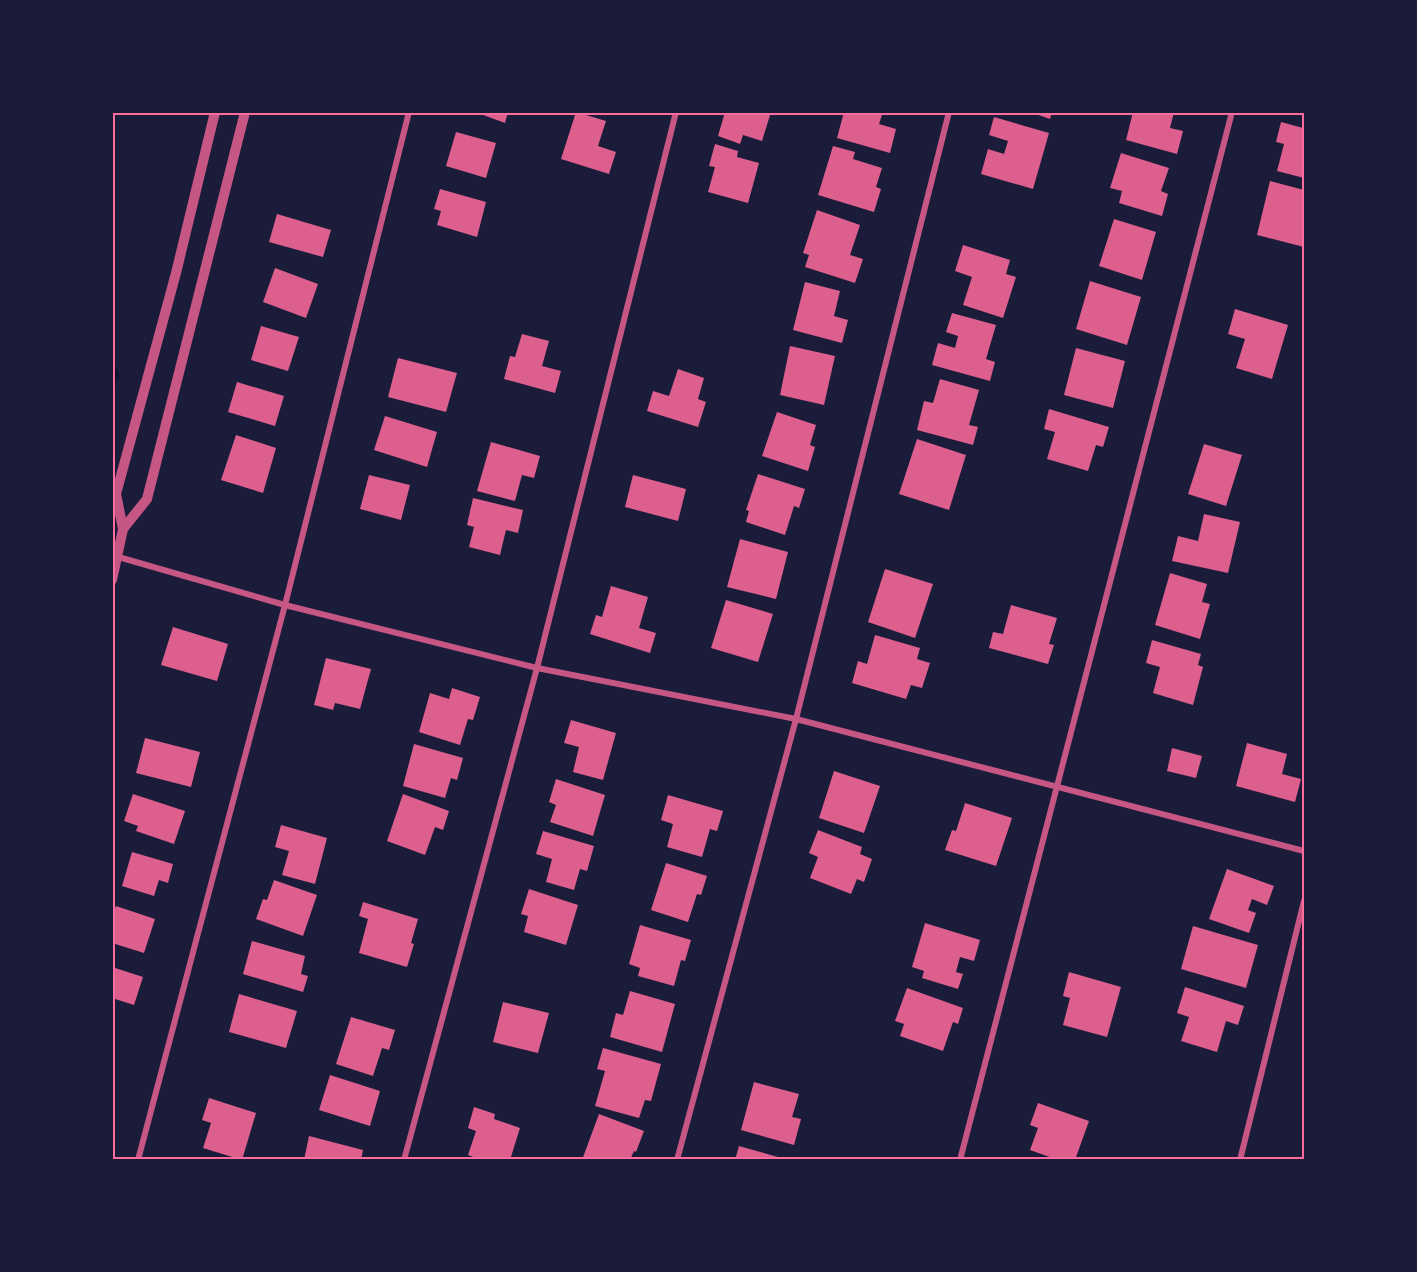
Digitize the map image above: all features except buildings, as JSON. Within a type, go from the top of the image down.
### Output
[{"type":"street","points":[[123,529],[116,494],[176,273],[214,112]]},
{"type":"street","points":[[112,580],[115,556],[123,529],[147,499],[245,112]]},
{"type":"street","points":[[138,1160],[285,605],[409,112]]},
{"type":"street","points":[[404,1160],[537,668],[676,112]]},
{"type":"street","points":[[677,1160],[795,719],[949,112]]},
{"type":"street","points":[[960,1160],[1232,112]]},
{"type":"street","points":[[115,556],[285,605],[537,668],[795,719],[1305,851]]},
{"type":"street","points":[[1240,1160],[1305,901]]},
{"type":"waterway","points":[[112,367],[116,375],[112,385]]}]
